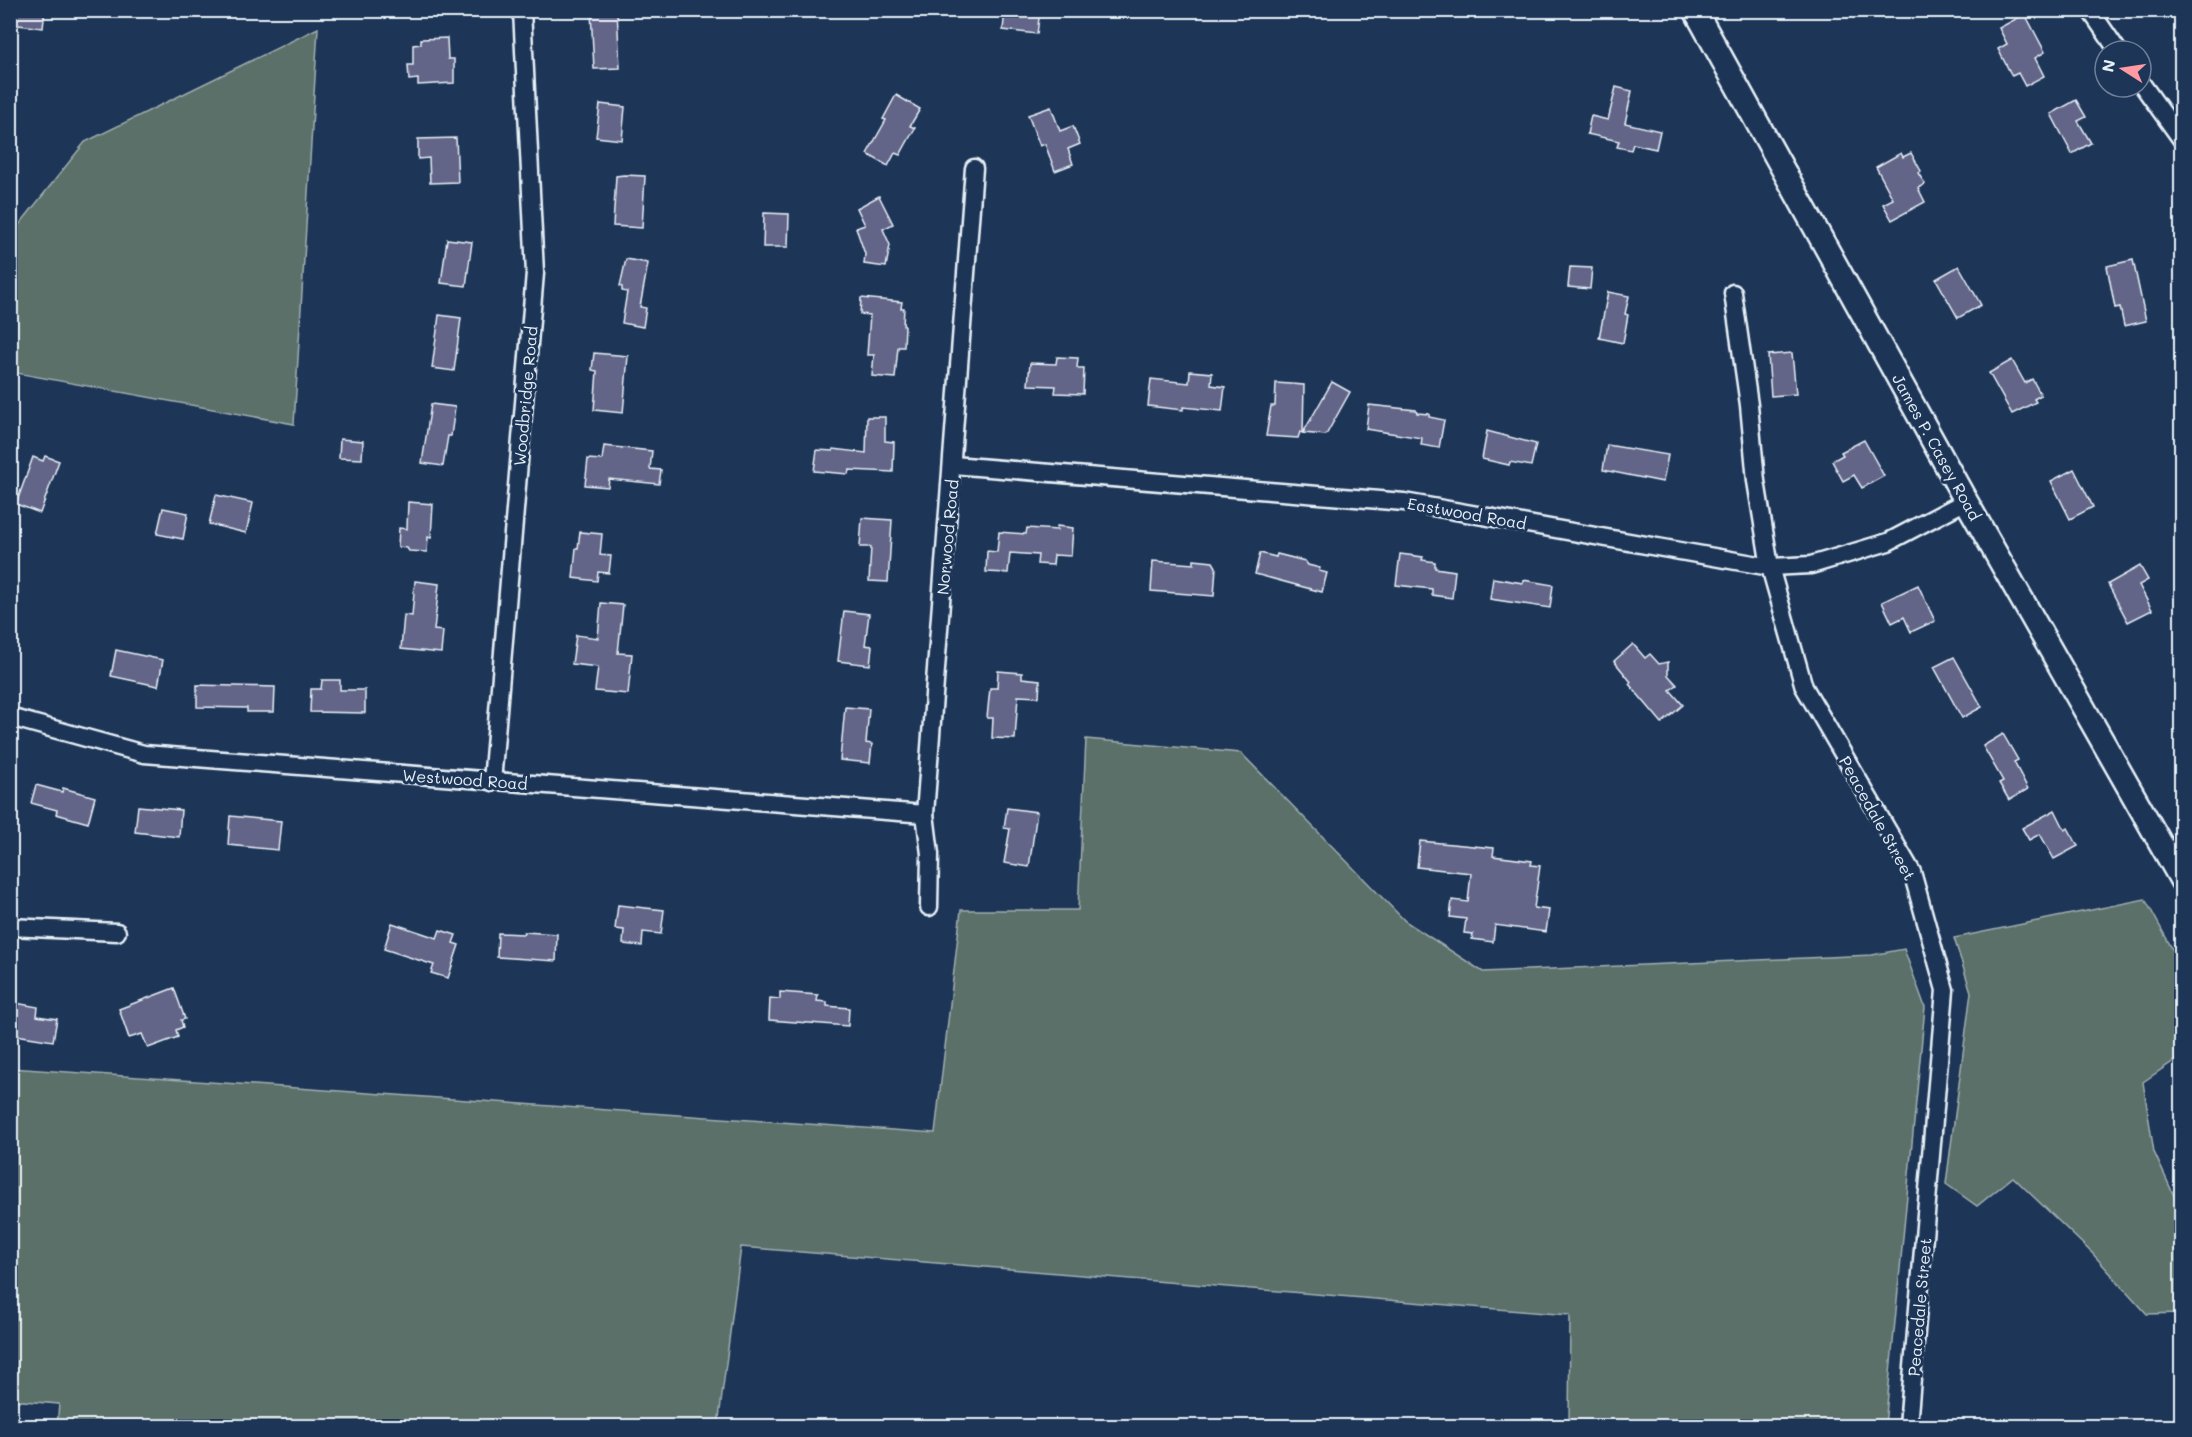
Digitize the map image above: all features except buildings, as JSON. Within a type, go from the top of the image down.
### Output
[{"type":"main road","name":"James P. Casey Road","points":[[1695,10],[1966,501],[2181,881]]},
{"type":"street","name":"Woodbridge Road","points":[[492,782],[535,273],[522,10]]},
{"type":"street","points":[[2090,10],[2110,39]]},
{"type":"street","points":[[2152,99],[2181,140]]},
{"type":"street","name":"Norwood Road","points":[[929,907],[930,854],[925,813],[974,168]]},
{"type":"street","name":"Peacedale Street","points":[[1733,293],[1749,405],[1756,481],[1770,567],[1804,687],[1912,872],[1945,990],[1908,1426]]},
{"type":"street","name":"Eastwood Road","points":[[952,465],[1404,502],[1770,567],[1811,565],[1888,542],[1966,501]]},
{"type":"street","name":"Westwood Road","points":[[10,717],[144,754],[925,813]]},
{"type":"street","points":[[10,927],[117,932]]},
{"type":"green space","points":[[318,28],[294,424],[11,372],[11,235],[85,142]]},
{"type":"green space","points":[[1086,739],[1241,753],[1405,921],[1483,972],[1872,955],[1904,949],[1925,1007],[1885,1426],[1569,1426],[1570,1315],[741,1247],[718,1426],[57,1426],[59,1404],[11,1400],[11,1068],[935,1133],[961,910],[1078,910]]},
{"type":"green space","points":[[2145,899],[2181,965],[2181,1056],[2143,1082],[2154,1152],[2181,1211],[2181,1313],[2147,1314],[2092,1253],[2013,1177],[1977,1206],[1946,1184],[1971,992],[1954,938]]}]
